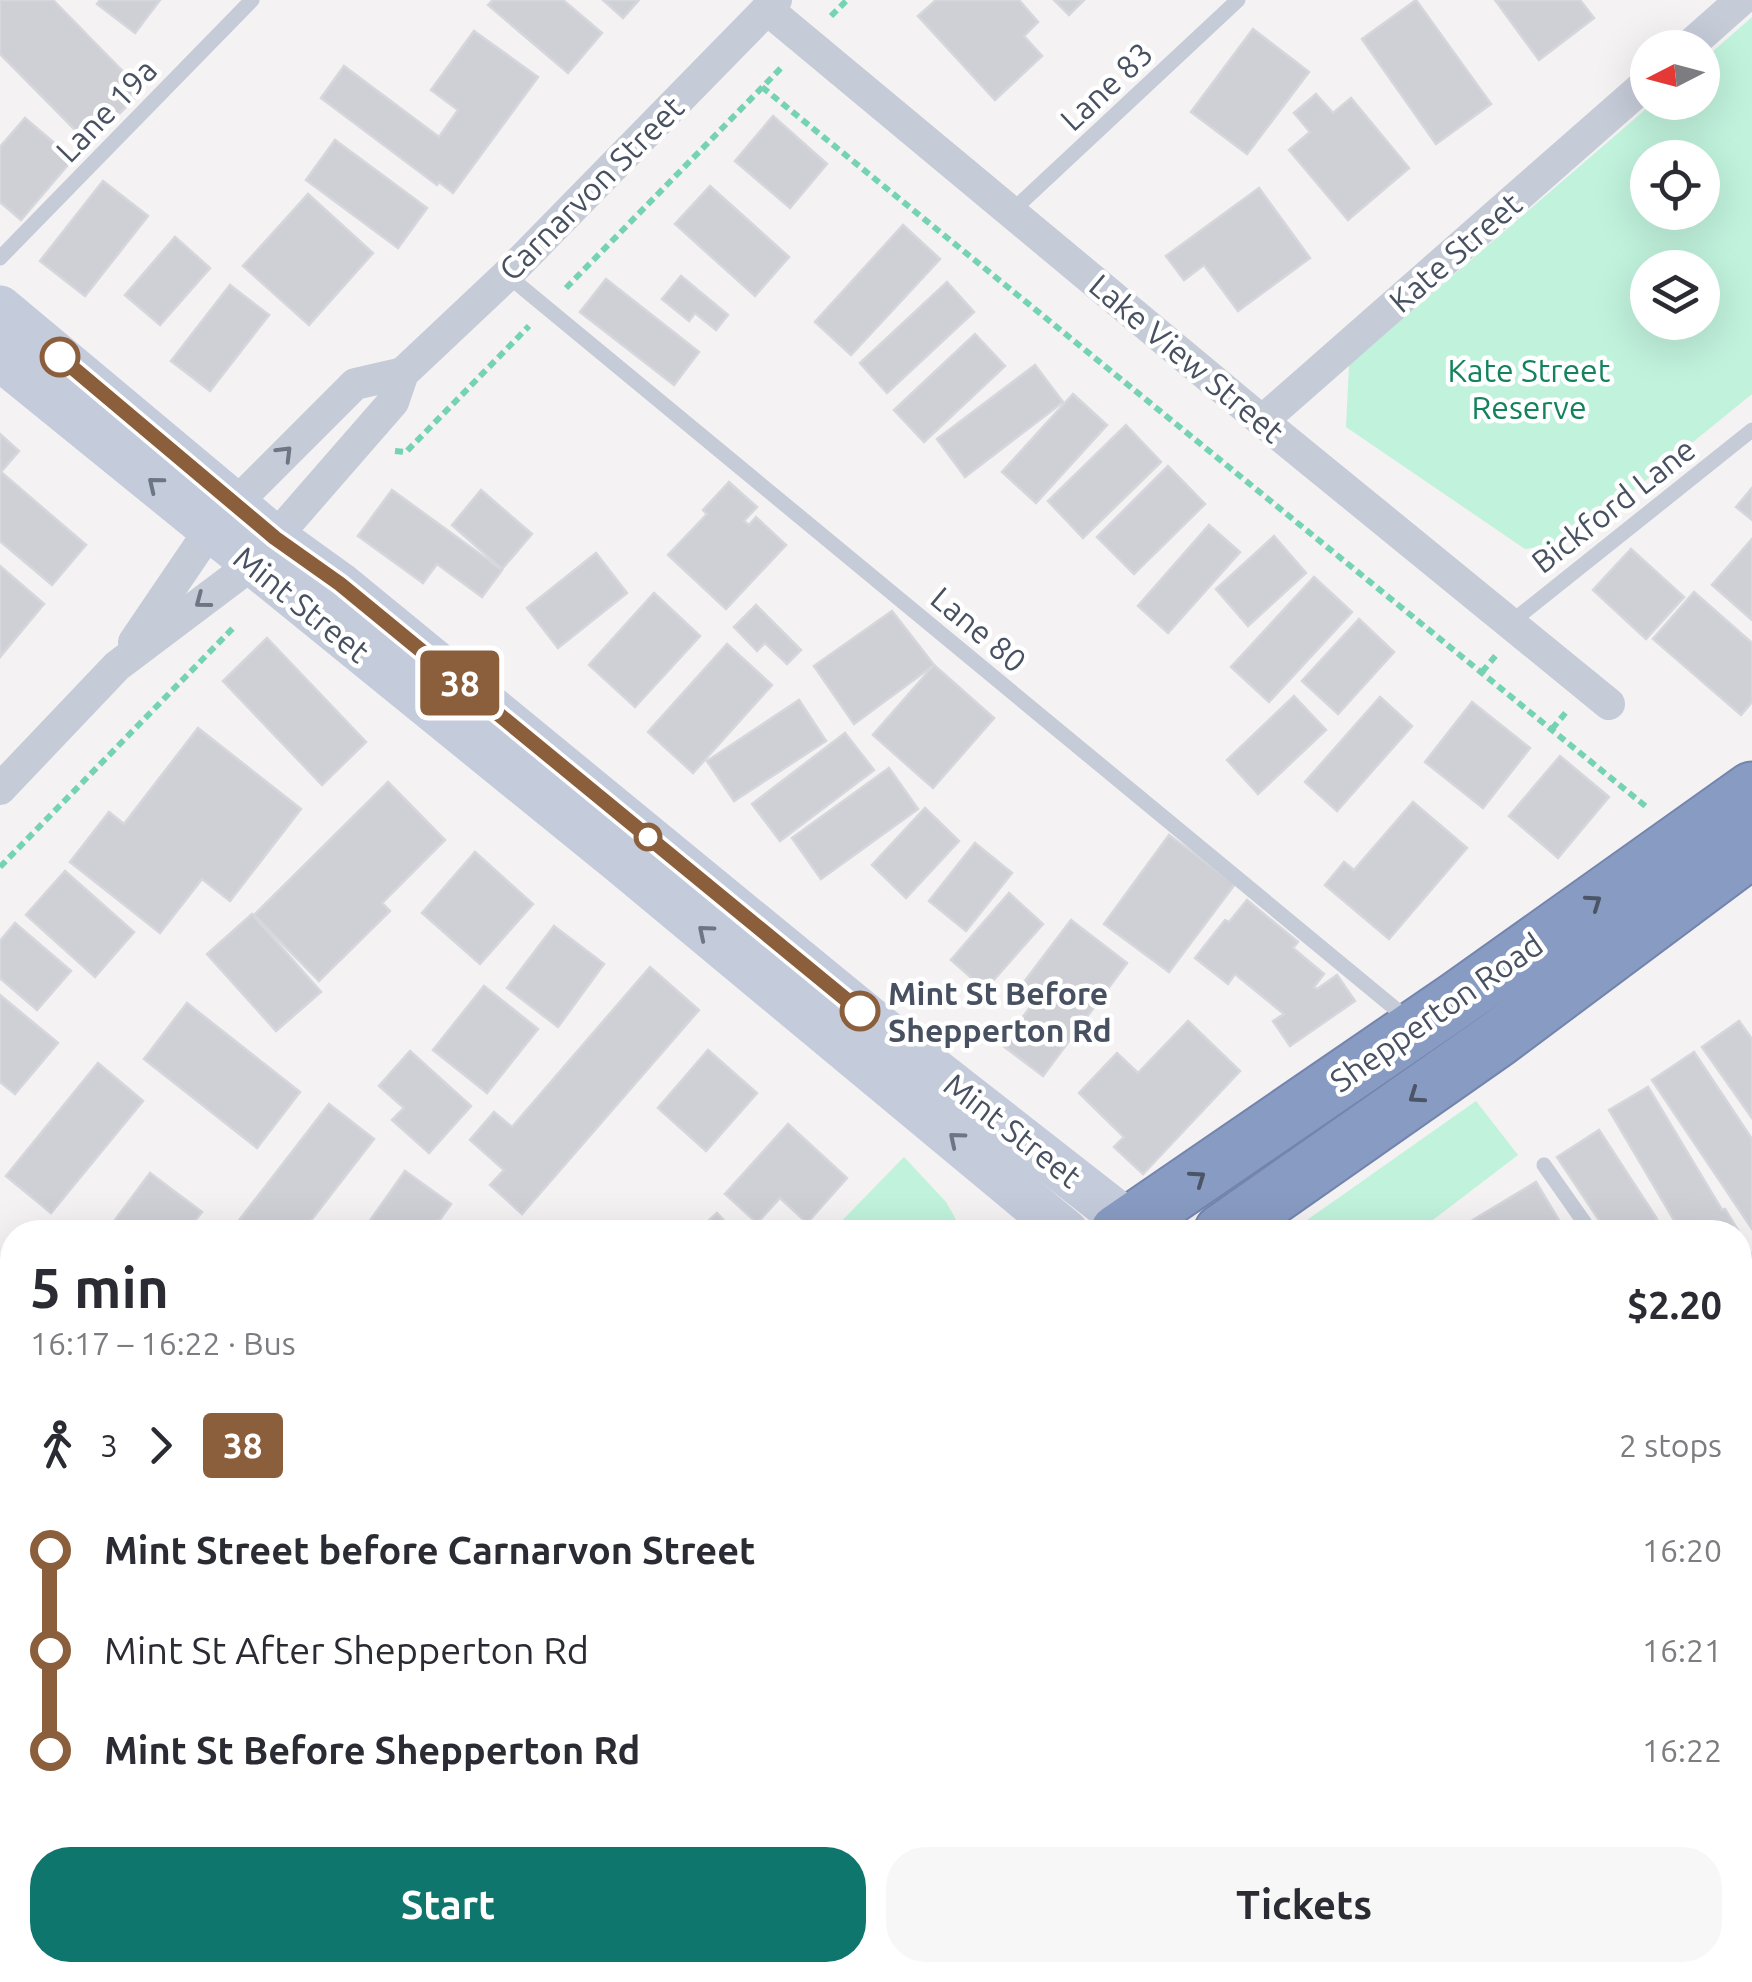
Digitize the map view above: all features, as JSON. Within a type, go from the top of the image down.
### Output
[{"type":"highway","name":"Shepperton Road","points":[[1144,1220],[1752,790]]},
{"type":"highway","name":"Shepperton Road","points":[[1239,1220],[1496,1040],[1752,850]]},
{"type":"main road","name":"Mint Street","points":[[0,308],[222,516],[621,862],[1052,1220]]},
{"type":"main road","name":"Mint Street","points":[[0,358],[222,516]]},
{"type":"main road","name":"Mint Street","points":[[263,551],[340,584],[889,1035],[1086,1186],[1120,1220]]},
{"type":"street","points":[[1708,30],[1742,0]]},
{"type":"street","name":"Lake View Street","points":[[772,5],[806,42],[1609,704]]},
{"type":"street","name":"Carnarvon Street","points":[[0,789],[117,666],[263,551],[393,402],[403,373],[507,275],[772,5]]},
{"type":"street","name":"Kate Street","points":[[1262,421],[1630,98]]},
{"type":"street","name":"Carnarvon Street","points":[[117,666],[222,516],[354,384],[403,373]]},
{"type":"lane","name":"Lane 19a","points":[[0,258],[252,0]]},
{"type":"lane","name":"Lane 83","points":[[1011,212],[1238,0]]},
{"type":"lane","name":"Lane 80","points":[[507,275],[1416,1026]]},
{"type":"lane","name":"Bickford Lane","points":[[1508,624],[1752,430]]},
{"type":"lane","points":[[1544,1165],[1583,1220]]},
{"type":"path","points":[[391,450],[406,452],[847,0]]},
{"type":"path","points":[[762,87],[1652,810]]},
{"type":"path","points":[[0,866],[236,626],[228,618]]},
{"type":"green space","name":"Kate Street Reserve","points":[[1752,17],[1752,394],[1570,542],[1525,549],[1346,427],[1349,365],[1633,120],[1720,120],[1720,45]]},
{"type":"green space","points":[[1476,1101],[1518,1155],[1433,1220],[1307,1220]]},
{"type":"green space","points":[[904,1157],[946,1202],[956,1220],[843,1220]]},
{"type":"building","points":[[0,0],[53,0],[142,91],[89,144],[0,54]]},
{"type":"building","points":[[100,0],[160,0],[135,33],[97,4]]},
{"type":"building","points":[[493,0],[563,0],[602,33],[568,73],[488,5]]},
{"type":"building","points":[[603,0],[639,0],[623,18]]},
{"type":"building","points":[[936,0],[1019,0],[1038,22],[1024,36],[1042,56],[995,100],[918,16]]},
{"type":"building","points":[[1054,0],[1084,0],[1069,15]]},
{"type":"building","points":[[1416,0],[1491,104],[1436,144],[1362,39]]},
{"type":"building","points":[[1495,0],[1580,0],[1594,18],[1539,60]]},
{"type":"building","points":[[1253,29],[1309,72],[1247,154],[1191,112]]},
{"type":"building","points":[[474,31],[538,77],[453,193],[321,98],[344,66],[439,137],[458,110],[431,90]]},
{"type":"building","points":[[1316,94],[1333,113],[1351,98],[1409,168],[1348,220],[1289,150],[1310,132],[1294,113]]},
{"type":"building","points":[[773,116],[827,164],[790,208],[735,161]]},
{"type":"building","points":[[25,118],[73,159],[21,220],[0,202],[0,147]]},
{"type":"building","points":[[335,140],[427,208],[398,248],[306,180]]},
{"type":"building","points":[[103,181],[148,216],[85,296],[40,261]]},
{"type":"building","points":[[710,186],[789,257],[755,296],[675,224]]},
{"type":"building","points":[[1259,188],[1310,258],[1238,311],[1204,265],[1184,280],[1166,256]]},
{"type":"building","points":[[308,194],[373,253],[309,325],[243,266]]},
{"type":"building","points":[[903,225],[940,259],[851,355],[815,322]]},
{"type":"building","points":[[175,237],[210,268],[160,325],[125,295]]},
{"type":"building","points":[[681,276],[728,315],[716,330],[695,313],[689,321],[662,299]]},
{"type":"building","points":[[606,279],[699,352],[674,385],[580,312]]},
{"type":"building","points":[[947,282],[974,312],[887,393],[860,363]]},
{"type":"building","points":[[230,285],[269,315],[210,391],[171,361]]},
{"type":"building","points":[[975,334],[1005,366],[924,442],[894,410]]},
{"type":"building","points":[[1035,365],[1063,402],[965,477],[937,439]]},
{"type":"building","points":[[1073,394],[1107,425],[1036,503],[1002,472]]},
{"type":"building","points":[[1126,425],[1161,462],[1083,538],[1048,501]]},
{"type":"building","points":[[0,434],[19,451],[1,472],[86,545],[52,585],[0,541]]},
{"type":"building","points":[[1168,466],[1205,504],[1134,574],[1097,537]]},
{"type":"building","points":[[729,482],[757,507],[744,521],[749,525],[756,517],[786,545],[726,609],[668,555],[707,514],[703,510]]},
{"type":"building","points":[[1752,488],[1752,520],[1736,507]]},
{"type":"building","points":[[392,490],[502,570],[482,597],[437,564],[423,583],[358,536]]},
{"type":"building","points":[[481,490],[532,534],[502,569],[452,525]]},
{"type":"building","points":[[1209,525],[1240,552],[1168,633],[1138,606]]},
{"type":"building","points":[[1274,536],[1306,573],[1248,626],[1216,589]]},
{"type":"building","points":[[1752,539],[1752,620],[1712,585]]},
{"type":"building","points":[[1631,549],[1684,597],[1646,639],[1593,590]]},
{"type":"building","points":[[596,553],[627,593],[558,648],[527,608]]},
{"type":"building","points":[[0,566],[44,604],[0,657]]},
{"type":"building","points":[[1314,577],[1352,612],[1269,702],[1231,667]]},
{"type":"building","points":[[1694,592],[1752,643],[1752,702],[1741,715],[1653,639]]},
{"type":"building","points":[[654,593],[700,636],[635,707],[589,665]]},
{"type":"building","points":[[756,605],[801,650],[787,664],[765,643],[757,651],[734,627]]},
{"type":"building","points":[[892,611],[934,665],[854,724],[814,666]]},
{"type":"building","points":[[1359,619],[1394,652],[1338,714],[1302,681]]},
{"type":"building","points":[[267,638],[366,742],[322,785],[223,681]]},
{"type":"building","points":[[727,644],[772,685],[693,773],[648,732]]},
{"type":"building","points":[[934,665],[994,718],[933,788],[873,735]]},
{"type":"building","points":[[1294,696],[1326,730],[1258,794],[1227,760]]},
{"type":"building","points":[[1380,697],[1412,726],[1337,811],[1305,782]]},
{"type":"building","points":[[799,700],[826,741],[734,801],[707,761]]},
{"type":"building","points":[[1472,702],[1530,748],[1483,808],[1425,762]]},
{"type":"building","points":[[198,728],[301,809],[230,901],[202,879],[160,933],[70,862],[109,812],[124,824]]},
{"type":"building","points":[[845,733],[874,770],[780,841],[752,804]]},
{"type":"building","points":[[1560,756],[1609,797],[1558,858],[1509,816]]},
{"type":"building","points":[[889,768],[918,809],[821,879],[792,838]]},
{"type":"building","points":[[388,782],[445,840],[382,903],[390,911],[319,981],[254,915]]},
{"type":"building","points":[[1413,802],[1467,848],[1389,939],[1325,885],[1344,862],[1354,870]]},
{"type":"building","points":[[925,808],[959,841],[906,898],[872,865]]},
{"type":"building","points":[[1169,835],[1235,884],[1169,972],[1104,924]]},
{"type":"building","points":[[975,843],[1012,873],[966,931],[929,901]]},
{"type":"building","points":[[475,852],[533,904],[480,964],[422,913]]},
{"type":"building","points":[[65,871],[134,932],[95,977],[26,915]]},
{"type":"building","points":[[1009,893],[1043,924],[985,990],[951,960]]},
{"type":"building","points":[[1247,900],[1298,942],[1293,948],[1324,974],[1314,987],[1317,989],[1337,975],[1355,1001],[1290,1046],[1273,1021],[1284,1014],[1235,974],[1228,984],[1195,958],[1225,920],[1229,922]]},
{"type":"building","points":[[252,914],[321,992],[276,1031],[207,954]]},
{"type":"building","points":[[1071,920],[1127,963],[1043,1076],[1002,1045],[1031,1006],[1015,994]]},
{"type":"building","points":[[15,923],[71,971],[37,1010],[0,978],[0,941]]},
{"type":"building","points":[[554,926],[604,964],[558,1027],[507,988]]},
{"type":"building","points":[[650,967],[699,1010],[522,1214],[490,1185],[504,1170],[470,1140],[494,1112],[512,1127]]},
{"type":"building","points":[[484,986],[538,1029],[487,1093],[433,1050]]},
{"type":"building","points":[[0,995],[58,1043],[15,1094],[0,1082]]},
{"type":"building","points":[[187,1003],[300,1092],[257,1148],[144,1059]]},
{"type":"building","points":[[1188,1021],[1240,1071],[1143,1174],[1114,1147],[1124,1137],[1079,1093],[1117,1053],[1138,1073]]},
{"type":"building","points":[[1739,1021],[1752,1039],[1752,1118],[1702,1047]]},
{"type":"building","points":[[708,1050],[757,1093],[706,1151],[658,1108]]},
{"type":"building","points":[[410,1051],[471,1106],[429,1153],[392,1120],[404,1108],[379,1086]]},
{"type":"building","points":[[1694,1052],[1752,1139],[1752,1220],[1746,1220],[1652,1080]]},
{"type":"building","points":[[98,1063],[143,1101],[51,1213],[6,1176]]},
{"type":"building","points":[[1648,1087],[1732,1220],[1674,1220],[1609,1110]]},
{"type":"building","points":[[329,1104],[374,1139],[311,1220],[239,1220]]},
{"type":"building","points":[[788,1124],[847,1178],[810,1220],[804,1220],[780,1198],[760,1220],[754,1220],[725,1194]]},
{"type":"building","points":[[1599,1130],[1657,1219],[1599,1220],[1557,1157]]},
{"type":"building","points":[[405,1171],[451,1204],[440,1220],[370,1220]]},
{"type":"building","points":[[150,1173],[202,1212],[196,1220],[115,1220]]},
{"type":"building","points":[[1536,1182],[1559,1220],[1473,1220]]},
{"type":"bus line","name":"38","points":[[60,357],[275,538],[340,584],[860,1011]]},
{"type":"place","name":"Mint St Before Shepperton Rd","points":[[860,1011]]}]
